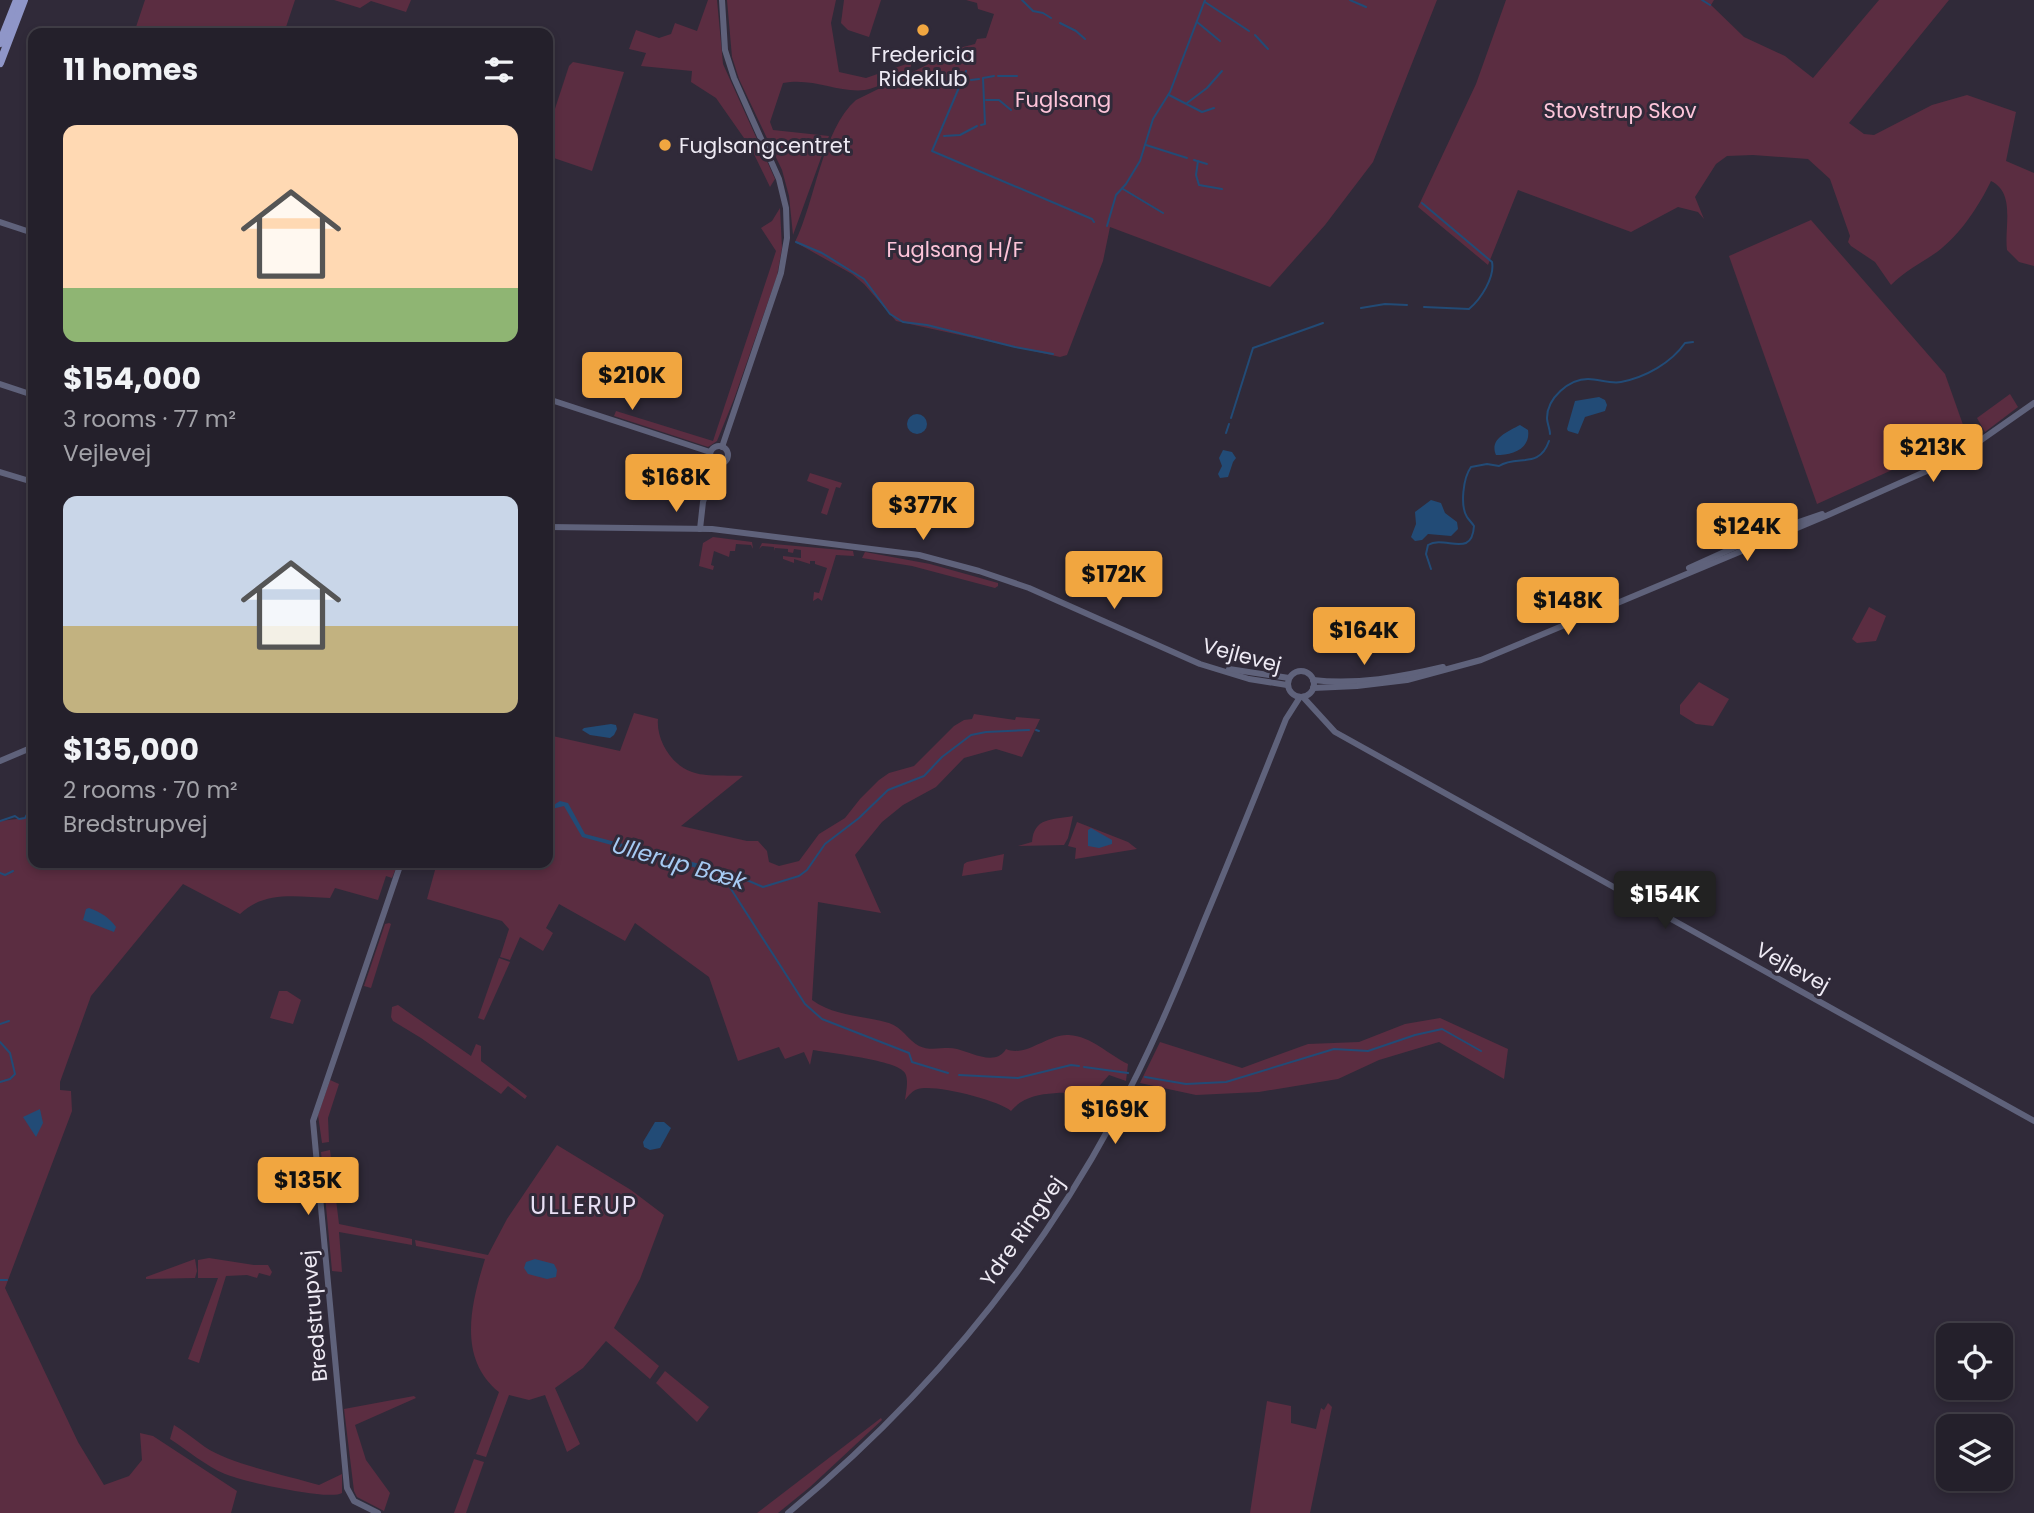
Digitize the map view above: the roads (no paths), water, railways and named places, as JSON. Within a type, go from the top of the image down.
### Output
[{"type":"main road","points":[[0,43],[17,0]]},
{"type":"main road","points":[[0,63],[24,0]]},
{"type":"street","points":[[722,0],[725,50],[734,78],[779,180],[786,208],[787,238],[781,273],[722,447]]},
{"type":"street","points":[[0,222],[28,231]]},
{"type":"street","points":[[0,384],[28,393]]},
{"type":"street","points":[[553,401],[710,452]]},
{"type":"street","points":[[1312,690],[1313,680],[1309,673],[1301,670],[1294,672],[1289,685],[1301,697],[1312,690],[1407,680],[1468,665],[1941,465],[1988,437],[2034,403]]},
{"type":"street","points":[[715,447],[722,447],[729,458],[716,464],[711,460],[710,452],[715,447]]},
{"type":"street","points":[[700,528],[705,497],[716,464]]},
{"type":"street","points":[[0,472],[28,480]]},
{"type":"street","name":"Vejlevej","points":[[553,527],[700,528],[897,551],[940,560],[1029,588],[1187,658],[1289,685]]},
{"type":"street","points":[[1313,680],[1398,677],[1456,664],[1509,647]]},
{"type":"street","name":"Ydre Ringvej","points":[[788,1513],[876,1435],[946,1361],[1009,1283],[1067,1200],[1102,1142],[1147,1055],[1286,719],[1291,698],[1289,685]]},
{"type":"street","name":"Vejlevej","points":[[1312,690],[1319,715]]},
{"type":"street","name":"Vejlevej","points":[[1301,697],[1335,732],[2034,1121]]},
{"type":"street","name":"Ydre Ringvej","points":[[1286,719],[1301,697]]},
{"type":"street","points":[[0,761],[28,749]]},
{"type":"street","name":"Bredstrupvej","points":[[378,1513],[354,1501],[348,1493],[346,1482],[313,1121],[399,868]]},
{"type":"water","points":[[1599,397],[1605,400],[1605,411],[1585,417],[1578,434],[1568,431],[1575,401]]},
{"type":"water","points":[[917,414],[924,417],[927,424],[924,431],[917,434],[910,431],[907,424],[910,417]]},
{"type":"water","points":[[1520,425],[1528,430],[1527,442],[1519,450],[1496,455],[1494,449],[1497,440]]},
{"type":"water","points":[[1223,450],[1232,452],[1236,458],[1228,477],[1220,478],[1218,474],[1222,466],[1219,458]]},
{"type":"water","points":[[1431,500],[1441,503],[1445,513],[1457,522],[1458,529],[1451,536],[1428,534],[1422,540],[1415,541],[1411,537],[1416,524],[1415,512]]},
{"type":"water","points":[[616,725],[617,729],[610,738],[590,735],[582,730],[584,728]]},
{"type":"water","points":[[560,801],[568,803],[585,834],[738,874],[735,877],[719,874],[582,837],[564,806],[553,809],[553,805]]},
{"type":"water","points":[[1091,828],[1112,840],[1112,844],[1099,848],[1088,846],[1088,830]]},
{"type":"water","points":[[89,908],[110,920],[116,927],[114,932],[83,920],[86,909]]},
{"type":"water","points":[[40,1109],[43,1123],[36,1137],[23,1117]]},
{"type":"water","points":[[655,1122],[664,1122],[671,1128],[660,1148],[650,1150],[644,1147],[643,1142]]},
{"type":"water","points":[[535,1259],[554,1264],[556,1277],[547,1279],[528,1274],[524,1268],[526,1262]]},
{"type":"waterway","points":[[1022,0],[1033,11],[1051,18]]},
{"type":"waterway","points":[[1107,226],[1116,195],[1140,161],[1153,119],[1170,92],[1205,0]]},
{"type":"waterway","points":[[1350,0],[1366,7]]},
{"type":"waterway","points":[[1702,0],[1710,5]]},
{"type":"waterway","points":[[1205,2],[1249,31]]},
{"type":"waterway","points":[[1197,22],[1220,41]]},
{"type":"waterway","points":[[1060,23],[1085,39]]},
{"type":"waterway","points":[[1255,35],[1268,49]]},
{"type":"waterway","points":[[966,71],[932,151],[1094,222]]},
{"type":"waterway","points":[[1187,103],[1207,88],[1222,71]]},
{"type":"waterway","points":[[981,125],[985,124],[983,78],[994,76]]},
{"type":"waterway","points":[[998,76],[1017,76]]},
{"type":"waterway","points":[[971,80],[979,79]]},
{"type":"waterway","points":[[1169,95],[1202,112],[1214,108]]},
{"type":"waterway","points":[[986,100],[999,100],[1011,110]]},
{"type":"waterway","points":[[944,136],[960,135],[977,126]]},
{"type":"waterway","points":[[1146,145],[1187,158]]},
{"type":"waterway","points":[[1194,160],[1207,164]]},
{"type":"waterway","points":[[1198,161],[1196,175],[1199,185],[1222,189]]},
{"type":"waterway","points":[[1123,189],[1163,213]]},
{"type":"waterway","points":[[1422,203],[1492,262],[1486,287],[1469,309],[1424,307]]},
{"type":"waterway","points":[[796,242],[822,253],[864,279],[890,314],[903,322],[1053,354]]},
{"type":"waterway","points":[[1361,308],[1385,304],[1407,305]]},
{"type":"waterway","points":[[1231,418],[1253,348],[1323,323]]},
{"type":"waterway","points":[[1550,434],[1548,411],[1555,397],[1567,386],[1581,380],[1617,382],[1640,377],[1665,363],[1685,343],[1693,342]]},
{"type":"waterway","points":[[1226,433],[1229,424]]},
{"type":"waterway","points":[[1431,569],[1426,554],[1428,545],[1442,542],[1463,544],[1472,536],[1474,526],[1467,517],[1463,499],[1466,478],[1471,467],[1487,464],[1499,466],[1534,458],[1545,450],[1549,441]]},
{"type":"waterway","name":"Ullerup Bæk","points":[[735,875],[763,887],[799,876],[807,870],[825,844],[859,818],[888,790],[924,776],[942,757],[971,735],[1029,730]]},
{"type":"waterway","name":"Ullerup Bæk","points":[[0,821],[15,816],[19,819],[25,818],[28,813]]},
{"type":"waterway","points":[[0,873],[5,875],[13,871]]},
{"type":"waterway","points":[[722,875],[805,1004],[822,1019],[909,1053],[912,1062],[948,1073]]},
{"type":"waterway","points":[[0,1024],[9,1021]]},
{"type":"waterway","points":[[1145,1077],[1186,1084],[1226,1082],[1334,1049],[1368,1051],[1442,1029],[1481,1051]]},
{"type":"waterway","points":[[0,1042],[10,1053],[15,1074],[0,1082]]},
{"type":"waterway","points":[[959,1075],[1018,1078],[1071,1065],[1079,1066]]},
{"type":"waterway","points":[[1084,1067],[1128,1073]]},
{"type":"waterway","points":[[0,1280],[7,1280]]},
{"type":"place","name":"Fredericia Rideklub","points":[[923,30]]},
{"type":"place","name":"Fuglsangcentret","points":[[665,145]]},
{"type":"district","name":"ULLERUP","points":[[584,1205]]},
{"type":"park label","name":"Fuglsang","points":[[1063,99]]},
{"type":"park label","name":"Stovstrup Skov","points":[[1620,110]]},
{"type":"park label","name":"Fuglsang H/F","points":[[955,249]]}]
